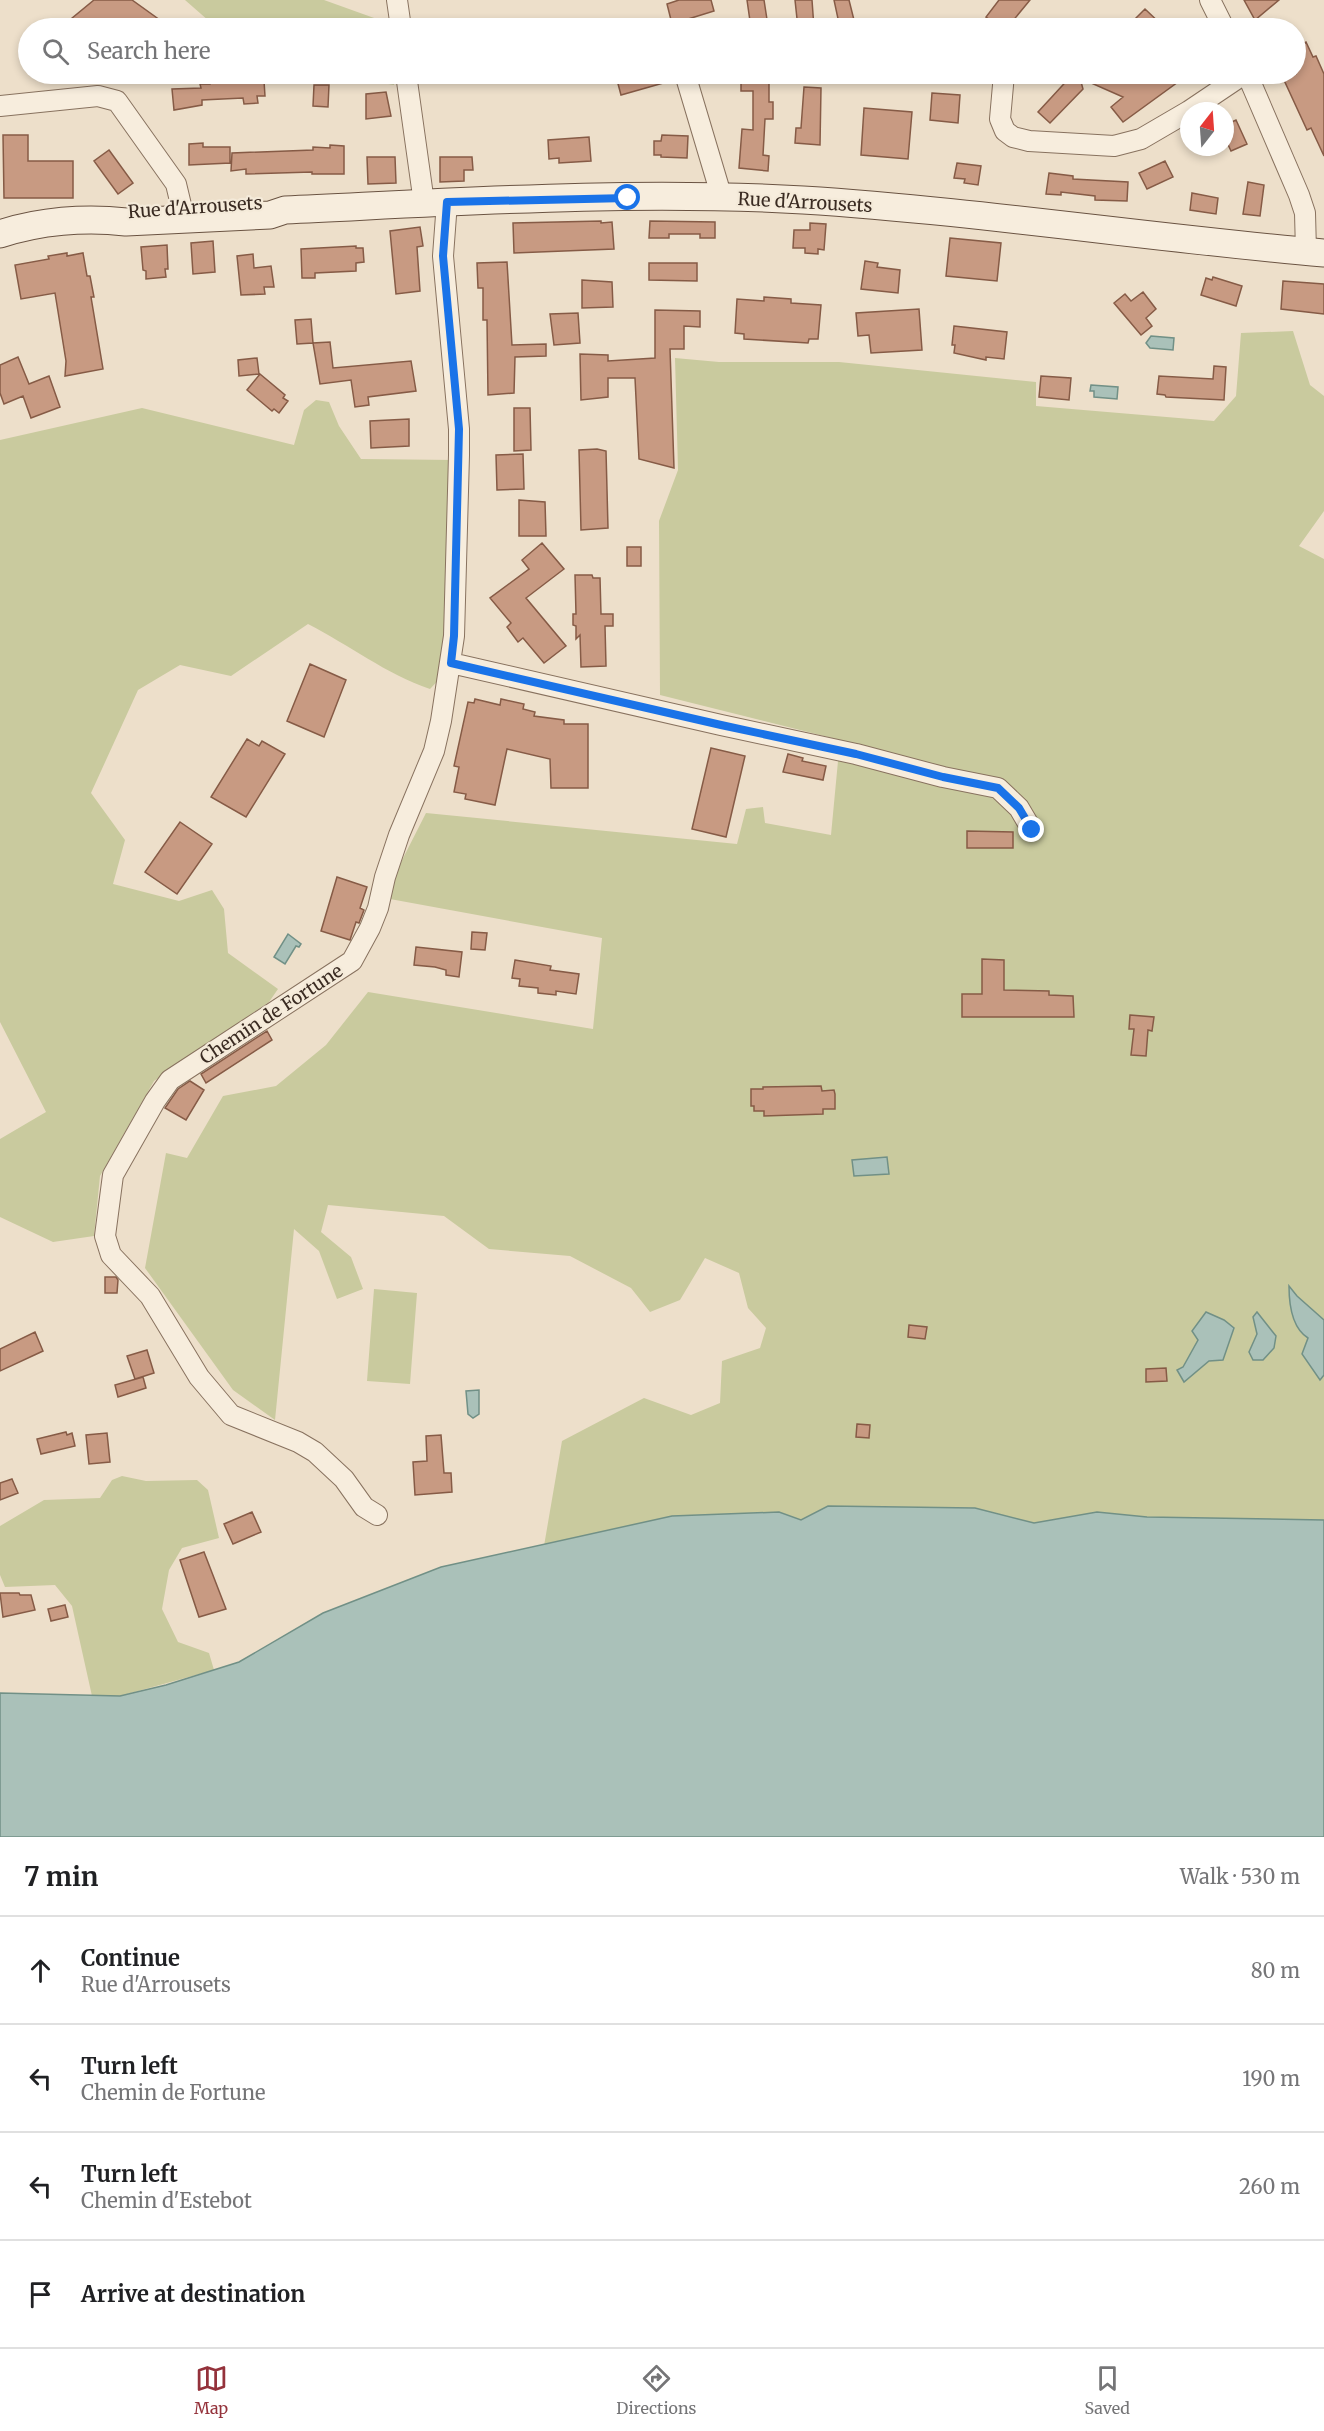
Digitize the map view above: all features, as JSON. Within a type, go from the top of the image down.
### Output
[{"type":"main road","name":"Rue d'Arrousets","points":[[0,234],[48,223],[105,219],[126,222],[270,215],[285,210],[436,202],[722,198],[869,205],[1315,252]]},
{"type":"main road","name":"Rue d'Arrousets","points":[[105,219],[127,209],[181,205],[272,202],[285,210]]},
{"type":"street","points":[[397,0],[399,18]]},
{"type":"street","points":[[1210,0],[1219,18]]},
{"type":"street","name":"Chemin de Fortune","points":[[377,1515],[364,1507],[344,1479],[315,1452],[298,1442],[231,1415],[199,1377],[150,1296],[111,1255],[105,1236],[113,1175],[155,1101],[170,1080],[352,961],[378,908],[385,877],[399,835],[434,751],[454,636],[459,429],[436,202],[408,84]]},
{"type":"street","points":[[688,84],[722,198]]},
{"type":"street","points":[[1003,84],[1000,118],[1005,130],[1013,137],[1029,141],[1114,146],[1141,139],[1180,116]]},
{"type":"street","points":[[1203,102],[1230,84]]},
{"type":"street","points":[[1249,84],[1299,195],[1315,252]]},
{"type":"street","points":[[0,106],[98,96],[117,101],[176,184],[181,205]]},
{"type":"street","points":[[451,663],[998,788],[1019,808],[1032,830]]},
{"type":"green space","points":[[185,0],[324,0],[374,18],[206,18]]},
{"type":"green space","points":[[1293,331],[1310,385],[1324,396],[1324,511],[1299,546],[1324,559],[1324,1520],[1147,1517],[1097,1512],[1034,1523],[975,1508],[828,1506],[801,1520],[779,1512],[672,1516],[544,1546],[562,1441],[644,1398],[691,1415],[720,1403],[722,1361],[760,1348],[766,1328],[748,1308],[739,1273],[705,1258],[680,1300],[650,1312],[631,1288],[570,1256],[489,1249],[444,1216],[328,1205],[321,1232],[351,1257],[363,1289],[337,1299],[319,1251],[294,1229],[275,1420],[233,1390],[145,1268],[166,1153],[187,1158],[223,1096],[276,1086],[326,1045],[368,992],[593,1029],[602,938],[390,899],[397,870],[426,813],[737,844],[746,809],[763,807],[765,823],[831,835],[840,740],[660,695],[659,521],[678,470],[675,358],[719,362],[839,362],[1036,382],[1036,406],[1214,421],[1236,396],[1241,333]]},
{"type":"green space","points":[[316,400],[329,402],[339,426],[361,459],[455,460],[445,673],[430,689],[383,667],[308,624],[231,676],[180,665],[138,690],[91,793],[125,840],[113,884],[179,901],[212,890],[224,909],[228,953],[278,989],[269,1002],[154,1081],[100,1176],[94,1236],[53,1242],[0,1217],[0,1139],[46,1112],[0,1022],[0,440],[142,408],[294,445],[304,410]]},
{"type":"green space","points":[[374,1289],[417,1293],[410,1384],[367,1381]]},
{"type":"green space","points":[[122,1476],[146,1481],[197,1480],[208,1490],[219,1538],[182,1548],[169,1570],[162,1609],[178,1642],[209,1653],[214,1670],[120,1696],[92,1696],[72,1606],[55,1585],[5,1587],[0,1575],[0,1526],[44,1500],[100,1498],[112,1480]]},
{"type":"water","points":[[1151,336],[1174,338],[1173,350],[1150,348],[1146,343]]},
{"type":"water","points":[[1091,385],[1118,387],[1117,399],[1094,397],[1094,391],[1090,391]]},
{"type":"water","points":[[288,934],[301,944],[299,947],[296,946],[285,964],[274,957]]},
{"type":"water","points":[[887,1157],[889,1174],[854,1176],[852,1160]]},
{"type":"water","points":[[1289,1286],[1324,1320],[1324,1375],[1320,1380],[1302,1354],[1308,1338],[1295,1322]]},
{"type":"water","points":[[1206,1312],[1224,1320],[1234,1328],[1223,1360],[1209,1361],[1184,1382],[1177,1370],[1183,1367],[1198,1340],[1192,1331]]},
{"type":"water","points":[[1257,1312],[1276,1336],[1274,1348],[1263,1360],[1253,1360],[1249,1352],[1257,1334],[1253,1317]]},
{"type":"water","points":[[479,1390],[479,1414],[473,1418],[468,1414],[466,1391]]},
{"type":"water","points":[[828,1506],[975,1508],[1034,1523],[1097,1512],[1147,1517],[1324,1520],[1324,1837],[0,1837],[0,1693],[120,1696],[166,1685],[239,1662],[323,1613],[441,1567],[672,1516],[779,1512],[801,1520]]},
{"type":"building","points":[[94,0],[132,0],[157,18],[72,18]]},
{"type":"building","points":[[679,0],[711,0],[714,11],[691,18],[670,18],[667,4]]},
{"type":"building","points":[[747,0],[764,0],[767,18],[750,18]]},
{"type":"building","points":[[795,0],[812,0],[813,18],[797,18]]},
{"type":"building","points":[[834,0],[849,0],[854,18],[838,18]]},
{"type":"building","points":[[999,0],[1030,0],[1015,18],[986,17]]},
{"type":"building","points":[[1244,0],[1279,0],[1257,18],[1254,18]]},
{"type":"building","points":[[1145,9],[1154,18],[1136,18]]},
{"type":"building","points":[[1306,42],[1313,57],[1316,56],[1324,74],[1324,156],[1311,128],[1307,130],[1286,84],[1306,84]]},
{"type":"building","points":[[200,84],[264,84],[265,96],[257,96],[258,103],[244,104],[243,98],[202,100],[202,105],[174,110],[172,89],[201,88]]},
{"type":"building","points":[[618,84],[660,84],[621,95]]},
{"type":"building","points":[[741,84],[769,84],[769,102],[773,102],[773,119],[765,119],[763,155],[769,156],[768,171],[739,168],[742,129],[753,130],[753,91],[741,91]]},
{"type":"building","points":[[1064,84],[1082,84],[1083,89],[1050,123],[1038,112]]},
{"type":"building","points":[[1094,84],[1175,84],[1123,122],[1111,107],[1123,97]]},
{"type":"building","points":[[314,85],[329,85],[328,107],[313,106]]},
{"type":"building","points":[[804,87],[821,88],[820,145],[795,143],[796,128],[801,128]]},
{"type":"building","points":[[386,92],[391,116],[366,119],[366,94]]},
{"type":"building","points":[[932,93],[960,95],[958,123],[930,120]]},
{"type":"building","points":[[864,108],[912,112],[908,159],[861,155]]},
{"type":"building","points":[[1236,120],[1247,144],[1234,150],[1234,121]]},
{"type":"building","points":[[3,135],[28,135],[28,161],[73,161],[73,198],[4,198]]},
{"type":"building","points":[[662,135],[688,136],[687,158],[654,155],[654,141],[661,141]]},
{"type":"building","points":[[589,137],[591,161],[559,163],[559,158],[549,159],[548,140]]},
{"type":"building","points":[[203,143],[203,147],[230,147],[230,163],[189,165],[189,144]]},
{"type":"building","points":[[330,145],[344,146],[344,174],[312,174],[312,172],[246,174],[246,169],[231,171],[232,153],[313,150],[313,147],[330,148]]},
{"type":"building","points":[[109,150],[133,183],[118,194],[94,161]]},
{"type":"building","points":[[367,157],[395,157],[396,183],[368,184]]},
{"type":"building","points":[[440,157],[472,157],[473,170],[464,170],[464,181],[440,182]]},
{"type":"building","points":[[1165,161],[1173,177],[1147,189],[1139,173]]},
{"type":"building","points":[[957,163],[981,166],[978,185],[964,183],[965,179],[954,178]]},
{"type":"building","points":[[1049,173],[1073,176],[1073,179],[1128,182],[1127,201],[1095,200],[1095,196],[1061,192],[1061,195],[1046,194]]},
{"type":"building","points":[[1248,182],[1264,185],[1260,216],[1243,214]]},
{"type":"building","points":[[1192,193],[1218,198],[1216,214],[1190,210]]},
{"type":"building","points":[[601,221],[601,223],[612,222],[614,249],[514,253],[513,223]]},
{"type":"building","points":[[650,221],[715,222],[715,238],[700,238],[700,234],[669,234],[669,238],[649,238]]},
{"type":"building","points":[[810,223],[826,224],[824,250],[818,249],[818,254],[805,253],[805,248],[793,248],[794,230],[810,230]]},
{"type":"building","points":[[420,227],[423,246],[417,247],[420,291],[396,294],[390,231]]},
{"type":"building","points":[[950,238],[1001,243],[997,281],[946,276]]},
{"type":"building","points":[[213,241],[215,272],[193,274],[191,243]]},
{"type":"building","points":[[167,245],[166,277],[146,279],[141,247]]},
{"type":"building","points":[[356,246],[356,248],[363,248],[364,262],[356,263],[356,271],[315,273],[315,278],[302,278],[301,249]]},
{"type":"building","points":[[67,253],[67,256],[83,253],[94,297],[91,297],[103,369],[65,376],[66,361],[55,293],[21,299],[15,265]]},
{"type":"building","points":[[253,254],[254,268],[271,266],[274,287],[264,287],[265,294],[241,295],[237,256]]},
{"type":"building","points":[[865,261],[878,263],[877,267],[900,270],[898,293],[861,289]]},
{"type":"building","points":[[507,262],[512,345],[546,344],[546,356],[515,357],[514,393],[488,395],[487,320],[483,320],[483,288],[478,288],[477,263]]},
{"type":"building","points":[[649,263],[697,263],[697,281],[649,280]]},
{"type":"building","points":[[1213,277],[1242,286],[1236,306],[1201,295],[1206,278],[1212,280]]},
{"type":"building","points":[[582,280],[612,282],[613,307],[582,308]]},
{"type":"building","points":[[1283,281],[1324,284],[1324,314],[1281,309]]},
{"type":"building","points":[[1143,292],[1156,309],[1146,318],[1152,326],[1141,335],[1114,303],[1125,294],[1131,301]]},
{"type":"building","points":[[764,297],[791,299],[791,303],[821,305],[818,339],[809,339],[808,343],[744,339],[744,334],[735,333],[737,299],[764,301]]},
{"type":"building","points":[[919,309],[922,350],[871,353],[869,335],[858,336],[856,313]]},
{"type":"building","points":[[655,310],[700,311],[700,327],[684,326],[684,349],[670,349],[674,468],[639,459],[635,378],[608,378],[608,397],[581,400],[580,354],[608,355],[608,361],[655,358]]},
{"type":"building","points":[[578,313],[580,343],[554,345],[550,314]]},
{"type":"building","points":[[311,319],[313,343],[297,344],[295,320]]},
{"type":"building","points":[[954,326],[1007,332],[1004,359],[986,357],[986,360],[954,353],[955,345],[952,345]]},
{"type":"building","points":[[330,342],[333,368],[411,361],[416,391],[368,397],[369,405],[355,407],[351,380],[320,384],[313,343]]},
{"type":"building","points":[[18,357],[29,384],[49,376],[60,407],[31,418],[23,396],[4,404],[0,393],[0,365]]},
{"type":"building","points":[[257,358],[259,374],[239,376],[238,360]]},
{"type":"building","points":[[1214,366],[1226,367],[1224,400],[1166,397],[1157,394],[1159,376],[1213,379]]},
{"type":"building","points":[[260,374],[285,395],[283,398],[288,401],[279,413],[274,409],[272,411],[247,390]]},
{"type":"building","points":[[1041,376],[1071,378],[1069,400],[1039,397]]},
{"type":"building","points":[[514,408],[530,408],[531,450],[514,451]]},
{"type":"building","points":[[409,419],[409,446],[371,448],[370,421]]},
{"type":"building","points":[[579,450],[606,451],[608,528],[581,530]]},
{"type":"building","points":[[523,454],[524,489],[497,490],[496,455]]},
{"type":"building","points":[[519,500],[545,502],[546,536],[519,536]]},
{"type":"building","points":[[542,543],[564,569],[526,598],[566,646],[544,663],[523,638],[518,642],[507,627],[511,623],[490,598],[529,569],[522,560]]},
{"type":"building","points":[[627,547],[641,547],[641,566],[627,566]]},
{"type":"building","points":[[575,575],[592,575],[593,578],[600,578],[601,614],[613,614],[613,626],[605,626],[606,666],[581,667],[580,635],[576,639],[576,626],[573,625],[573,614],[576,614]]},
{"type":"building","points":[[310,664],[346,680],[324,737],[287,721]]},
{"type":"building","points":[[475,699],[500,705],[501,699],[524,704],[523,709],[535,712],[534,716],[564,720],[564,724],[588,724],[588,788],[551,788],[550,759],[507,749],[495,805],[465,799],[466,794],[454,792],[459,767],[454,766],[468,702],[474,703]]},
{"type":"building","points":[[247,739],[259,746],[262,741],[285,754],[246,817],[211,797]]},
{"type":"building","points":[[711,748],[745,756],[726,837],[692,829]]},
{"type":"building","points":[[788,754],[803,758],[802,761],[826,766],[823,780],[783,772]]},
{"type":"building","points":[[180,822],[212,844],[177,894],[145,872]]},
{"type":"building","points":[[967,831],[1013,832],[1013,848],[967,848]]},
{"type":"building","points":[[337,877],[367,887],[360,908],[364,910],[359,923],[356,922],[350,940],[321,931]]},
{"type":"building","points":[[472,932],[487,933],[485,950],[471,949]]},
{"type":"building","points":[[416,947],[462,952],[459,977],[446,975],[446,970],[435,967],[414,965]]},
{"type":"building","points":[[982,959],[1004,960],[1004,990],[1049,991],[1049,995],[1073,996],[1074,1017],[962,1017],[962,994],[982,994]]},
{"type":"building","points":[[515,960],[551,966],[550,970],[579,974],[576,994],[556,991],[556,995],[538,993],[538,988],[519,986],[520,979],[512,978]]},
{"type":"building","points":[[1130,1015],[1154,1017],[1152,1031],[1148,1030],[1146,1056],[1131,1055],[1134,1029],[1129,1029]]},
{"type":"building","points":[[267,1031],[272,1040],[206,1083],[201,1074]]},
{"type":"building","points":[[190,1081],[204,1090],[186,1120],[165,1108],[178,1089]]},
{"type":"building","points":[[821,1086],[822,1091],[834,1090],[835,1094],[835,1109],[823,1109],[823,1114],[764,1116],[764,1111],[754,1111],[754,1106],[751,1106],[751,1089]]},
{"type":"building","points":[[105,1277],[116,1277],[118,1280],[117,1293],[105,1293]]},
{"type":"building","points":[[909,1325],[927,1327],[925,1339],[908,1337]]},
{"type":"building","points":[[35,1332],[43,1351],[0,1371],[0,1349]]},
{"type":"building","points":[[147,1350],[154,1373],[135,1379],[127,1356]]},
{"type":"building","points":[[1166,1368],[1167,1381],[1146,1382],[1146,1369]]},
{"type":"building","points":[[143,1377],[146,1388],[118,1397],[115,1385]]},
{"type":"building","points":[[857,1424],[870,1425],[869,1438],[856,1437]]},
{"type":"building","points":[[66,1432],[67,1435],[72,1433],[75,1446],[41,1454],[37,1439]]},
{"type":"building","points":[[107,1433],[110,1462],[89,1464],[86,1435]]},
{"type":"building","points":[[441,1435],[444,1473],[451,1473],[452,1492],[415,1495],[413,1462],[427,1461],[426,1436]]},
{"type":"building","points":[[12,1479],[18,1493],[0,1500],[0,1483]]},
{"type":"building","points":[[252,1512],[261,1532],[233,1544],[224,1524]]},
{"type":"building","points":[[204,1552],[226,1609],[199,1617],[180,1560]]},
{"type":"building","points":[[0,1593],[31,1595],[35,1610],[3,1617]]},
{"type":"building","points":[[65,1605],[68,1617],[51,1621],[48,1609]]},
{"type":"route","points":[[628,198],[447,202],[443,256],[459,429],[454,636],[451,663],[998,788],[1019,808],[1032,830]]}]
